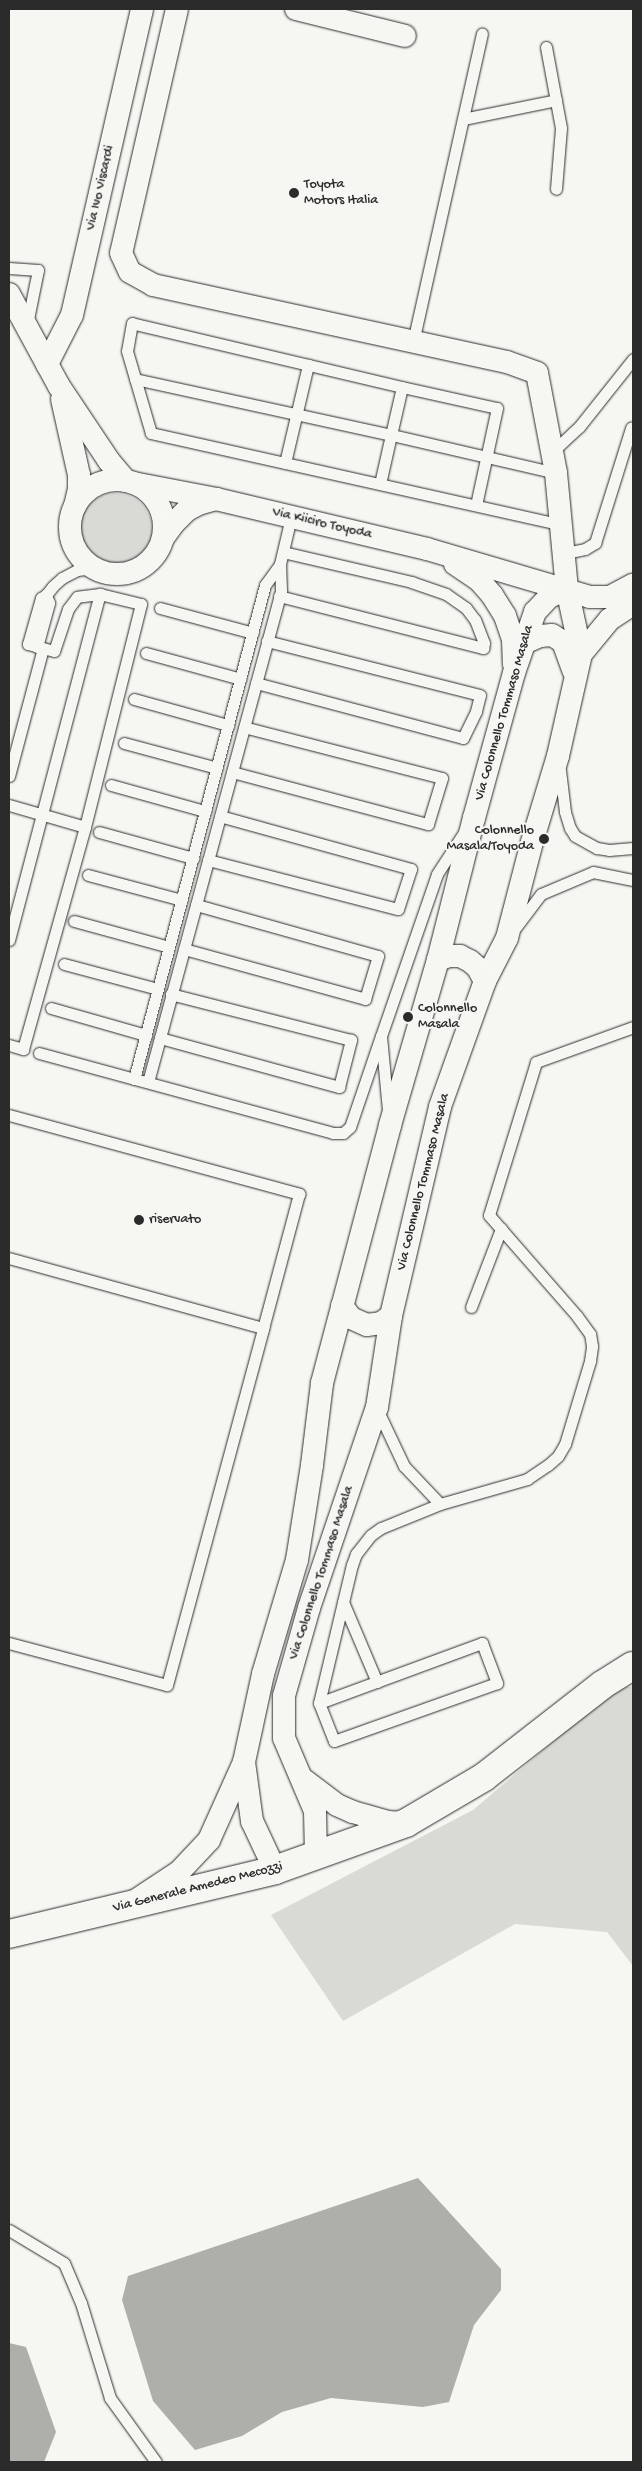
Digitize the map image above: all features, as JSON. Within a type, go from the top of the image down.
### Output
[{"type":"street","name":"Via Ivo Viscardi","points":[[47,364],[72,315],[142,9]]},
{"type":"street","points":[[177,9],[121,253],[130,272],[153,285],[507,362],[537,373],[554,462],[563,525],[567,589]]},
{"type":"street","points":[[296,9],[405,36]]},
{"type":"street","points":[[9,294],[59,386],[108,461],[130,482],[146,490],[158,504],[164,522],[163,538],[159,550],[151,561],[140,569],[117,574],[94,568],[78,554],[72,540],[70,522],[79,489],[79,475],[59,386]]},
{"type":"street","points":[[74,506],[84,494],[95,486],[111,480],[130,482]]},
{"type":"street","name":"Via Kiiciro Toyoda","points":[[130,482],[216,499],[427,549],[590,597],[610,596],[633,586]]},
{"type":"street","points":[[163,538],[173,524],[188,510],[201,503],[216,499]]},
{"type":"street","name":"Via Kiiciro Toyoda","points":[[427,549],[479,580],[492,595],[505,616],[512,638],[514,674]]},
{"type":"street","name":"Via Colonnello Tommaso Masala","points":[[244,1762],[264,1674],[297,1560],[312,1465],[322,1383],[390,1125],[438,960],[474,818],[514,674],[535,612],[549,597],[567,589],[581,654],[558,756],[532,842],[507,938],[485,981],[440,1107],[391,1316],[377,1407],[309,1608],[284,1696],[284,1738],[315,1811],[316,1855]]},
{"type":"street","points":[[581,654],[610,619],[633,604]]},
{"type":"street","points":[[524,643],[540,636],[552,635],[566,647],[575,676]]},
{"type":"street","points":[[438,960],[449,956],[460,956],[478,968],[485,981]]},
{"type":"street","points":[[342,1306],[351,1318],[367,1324],[381,1323],[391,1316]]},
{"type":"street","name":"Via Generale Amedeo Mecozzi","points":[[9,1934],[275,1870],[406,1823],[484,1777],[602,1685],[633,1666]]},
{"type":"street","points":[[244,1762],[252,1822],[275,1870]]},
{"type":"street","points":[[128,1905],[179,1872],[208,1840],[244,1762]]},
{"type":"street","points":[[300,1777],[337,1805],[353,1812],[387,1822],[406,1823]]},
{"type":"lane","points":[[413,342],[482,34]]},
{"type":"lane","points":[[546,47],[561,128],[556,190]]},
{"type":"lane","points":[[463,119],[556,100]]},
{"type":"lane","points":[[9,268],[38,270],[27,325]]},
{"type":"lane","points":[[476,506],[497,408],[132,323],[128,351],[151,433],[476,506],[563,525]]},
{"type":"lane","points":[[136,379],[487,457],[554,462],[633,359]]},
{"type":"lane","points":[[285,463],[298,415],[308,364]]},
{"type":"lane","points":[[380,484],[402,387]]},
{"type":"lane","points":[[565,553],[585,549],[595,543],[630,428]]},
{"type":"lane","points":[[148,1082],[279,596],[280,564],[291,517]]},
{"type":"lane","points":[[279,596],[483,648],[484,643],[476,620],[466,608],[446,594],[412,582],[283,552]]},
{"type":"lane","points":[[134,1079],[266,585],[280,564]]},
{"type":"lane","points":[[9,776],[41,648],[41,598],[46,596],[62,578],[77,570],[94,568]]},
{"type":"lane","points":[[9,1045],[23,1049],[85,827],[141,604],[100,594],[77,598],[41,648]]},
{"type":"lane","points":[[9,940],[100,594]]},
{"type":"lane","points":[[160,608],[253,633]]},
{"type":"lane","points":[[256,683],[463,738],[476,711],[480,695],[267,641]]},
{"type":"lane","points":[[146,653],[241,679]]},
{"type":"lane","points":[[134,699],[228,725]]},
{"type":"lane","points":[[232,772],[428,824],[442,778],[244,727]]},
{"type":"lane","points":[[124,743],[217,768]]},
{"type":"lane","points":[[558,756],[565,812],[570,828],[575,836],[597,848],[609,850],[633,848]]},
{"type":"lane","points":[[112,786],[206,811]]},
{"type":"lane","points":[[9,805],[85,827]]},
{"type":"lane","points":[[208,860],[398,909],[411,869],[220,816]]},
{"type":"lane","points":[[39,1053],[333,1133],[343,1133],[350,1127],[437,874],[474,818]]},
{"type":"lane","points":[[99,832],[193,858]]},
{"type":"lane","points":[[507,938],[541,894],[593,872],[633,880]]},
{"type":"lane","points":[[88,875],[182,900]]},
{"type":"lane","points":[[184,949],[365,999],[378,956],[196,905]]},
{"type":"lane","points":[[74,921],[169,947]]},
{"type":"lane","points":[[64,964],[158,990]]},
{"type":"lane","points":[[160,1038],[339,1087],[351,1040],[172,994]]},
{"type":"lane","points":[[51,1008],[146,1035]]},
{"type":"lane","points":[[319,1703],[482,1643],[497,1683],[334,1741],[319,1703],[356,1554],[371,1535],[381,1528],[440,1504],[527,1479],[537,1474],[558,1456],[570,1431],[590,1361],[592,1346],[590,1334],[577,1316],[489,1215],[536,1062],[633,1027]]},
{"type":"lane","points":[[381,1036],[390,1125]]},
{"type":"lane","points":[[9,1115],[299,1194],[167,1685],[9,1644]]},
{"type":"lane","points":[[471,1307],[501,1229]]},
{"type":"lane","points":[[9,1258],[263,1328]]},
{"type":"lane","points":[[377,1407],[384,1427],[404,1466],[440,1504]]},
{"type":"lane","points":[[343,1602],[377,1682]]},
{"type":"lane","points":[[9,2230],[64,2263],[81,2303],[110,2398],[156,2462]]},
{"type":"shaded area","points":[[109,493],[123,493],[142,503],[152,522],[152,536],[142,555],[123,565],[109,565],[90,555],[80,536],[80,522],[90,503]]},
{"type":"shaded area","points":[[633,1686],[633,1966],[607,1932],[515,1924],[343,2021],[271,1915],[473,1810],[615,1689]]},
{"type":"shaded area","points":[[418,2178],[501,2269],[501,2290],[474,2325],[449,2402],[423,2407],[331,2398],[282,2412],[242,2436],[195,2450],[153,2401],[122,2300],[128,2276]]},
{"type":"shaded area","points":[[9,2343],[26,2347],[56,2432],[44,2462],[9,2462]]},
{"type":"place","name":"Toyota Motors Italia","points":[[294,193]]},
{"type":"place","name":"Colonnello Masala/Toyoda","points":[[544,839]]},
{"type":"place","name":"Colonnello Masala","points":[[408,1017]]},
{"type":"place","name":"riservato","points":[[139,1220]]}]
